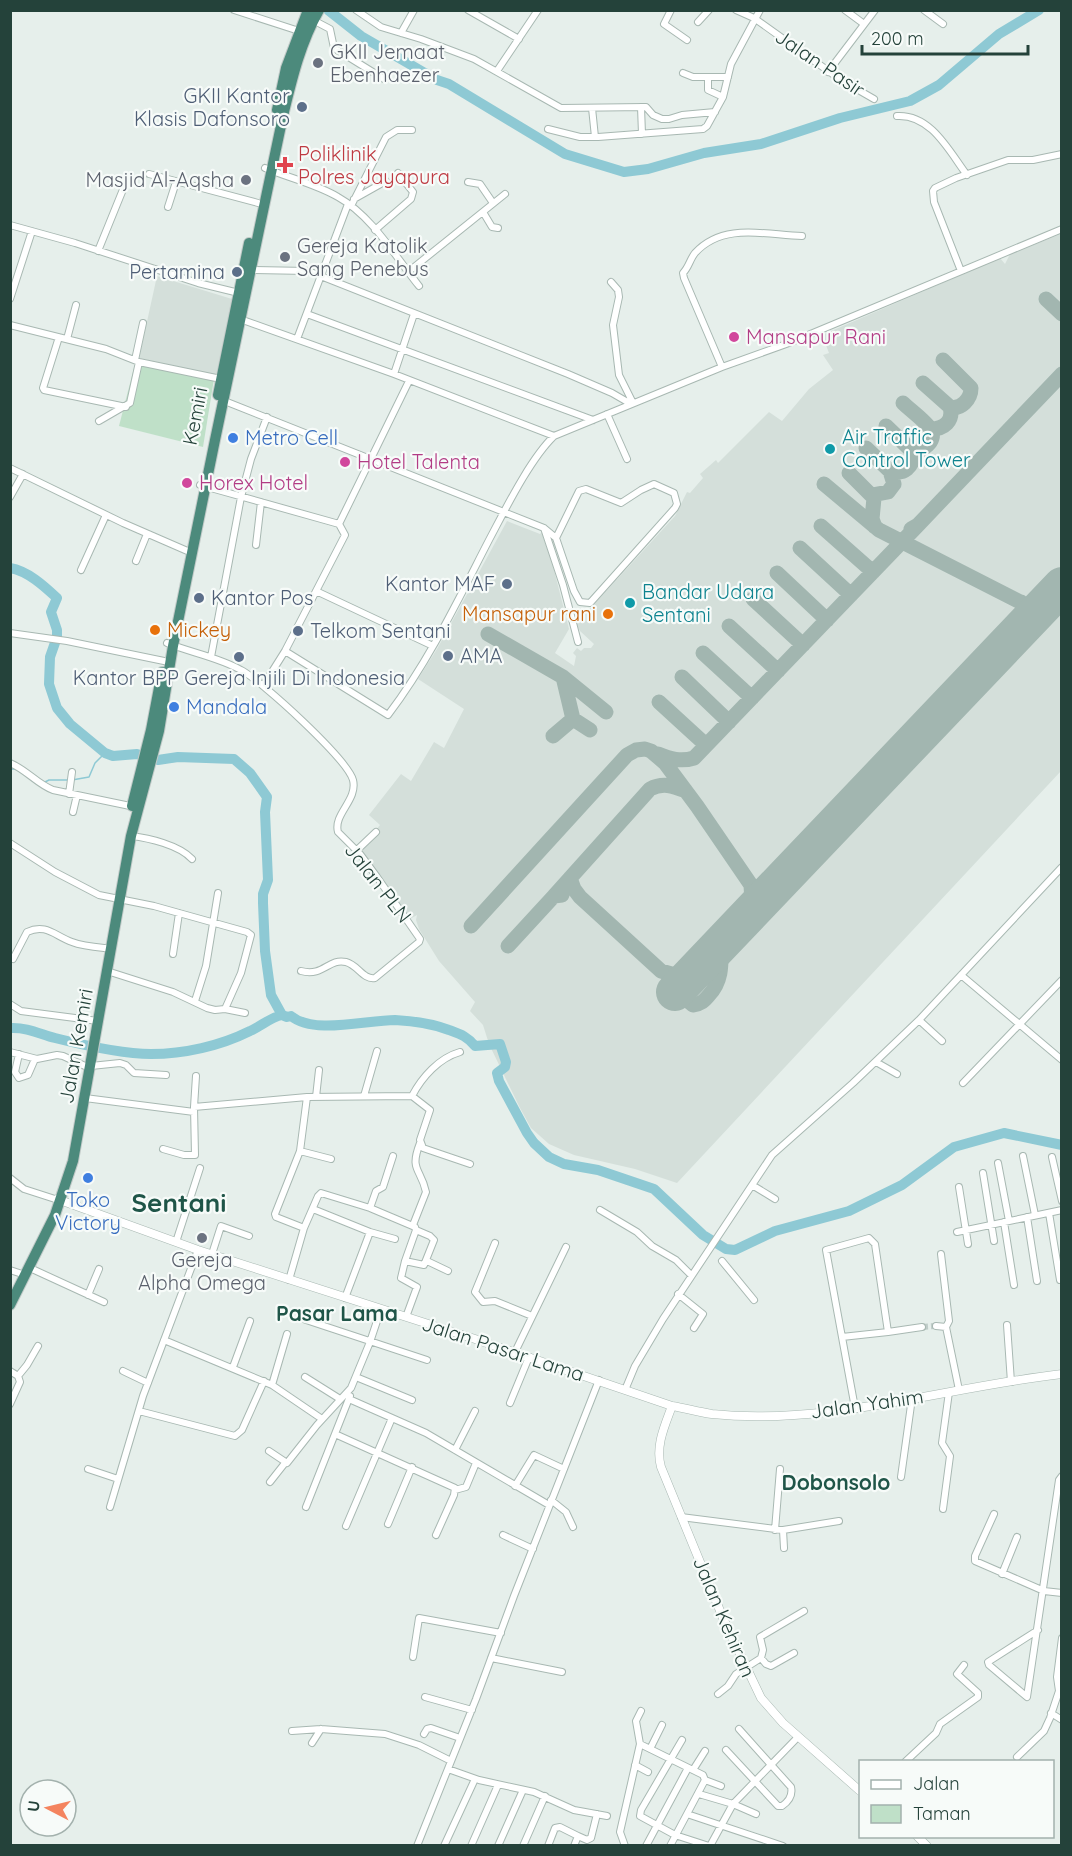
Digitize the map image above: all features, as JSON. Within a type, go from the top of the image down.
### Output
[{"type":"highway","points":[[290,70],[299,31],[312,15]]},
{"type":"highway","points":[[290,70],[312,15]]},
{"type":"highway","name":"Kemiri","points":[[142,783],[155,730],[202,486],[290,70]]},
{"type":"highway","name":"Kemiri","points":[[252,247],[258,203],[268,169]]},
{"type":"highway","name":"Kemiri","points":[[220,399],[221,379],[237,318],[238,293],[247,270]]},
{"type":"highway","name":"Kemiri","points":[[155,730],[164,661],[170,645]]},
{"type":"highway","name":"Jalan Kemiri","points":[[58,1199],[107,971],[117,899],[142,783]]},
{"type":"highway","name":"Jalan Kemiri","points":[[95,1025],[105,948],[131,836],[135,807]]},
{"type":"highway","name":"Jalan Kemiri","points":[[10,1295],[58,1199],[73,1161],[85,1098],[88,1064]]},
{"type":"highway","name":"Jalan Kemiri","points":[[10,1305],[22,1272]]},
{"type":"street","points":[[234,10],[299,31]]},
{"type":"street","points":[[356,10],[381,27],[459,52],[498,70],[565,109],[646,107],[653,115],[662,119],[716,112]]},
{"type":"street","points":[[400,33],[414,10]]},
{"type":"street","points":[[498,70],[538,10]]},
{"type":"street","points":[[671,10],[664,24],[687,40]]},
{"type":"street","points":[[698,22],[709,10]]},
{"type":"street","name":"Jalan Pasir","points":[[736,10],[754,18],[828,72],[874,99]]},
{"type":"street","points":[[548,129],[569,135],[595,137],[703,129],[716,112],[723,97],[731,64],[760,10]]},
{"type":"street","points":[[845,10],[864,24]]},
{"type":"street","points":[[828,72],[875,10]]},
{"type":"street","points":[[924,10],[943,24]]},
{"type":"street","points":[[473,12],[519,39]]},
{"type":"street","points":[[312,15],[330,29],[334,48],[384,79]]},
{"type":"street","points":[[683,73],[693,77],[728,77]]},
{"type":"street","points":[[708,77],[708,90],[723,97]]},
{"type":"street","points":[[641,107],[642,134]]},
{"type":"street","points":[[591,108],[595,137]]},
{"type":"street","points":[[897,116],[912,117],[929,127],[967,175]]},
{"type":"street","points":[[297,339],[320,276],[351,203],[386,137],[397,130],[412,130]]},
{"type":"street","points":[[961,271],[934,202],[933,191],[956,178],[1008,160],[1033,160],[1062,154]]},
{"type":"street","points":[[268,169],[351,203],[419,286]]},
{"type":"street","points":[[375,230],[411,199],[413,192],[398,173]]},
{"type":"street","points":[[149,174],[258,203]]},
{"type":"street","points":[[351,203],[386,181]]},
{"type":"street","points":[[168,207],[176,182]]},
{"type":"street","points":[[468,182],[480,184],[493,203]]},
{"type":"street","points":[[98,251],[124,188]]},
{"type":"street","points":[[408,272],[505,194]]},
{"type":"street","points":[[483,212],[492,227],[498,228]]},
{"type":"street","points":[[10,225],[198,283],[238,293]]},
{"type":"street","points":[[285,651],[388,715],[433,646],[504,512],[543,446],[554,436],[722,367],[789,343],[1062,229]]},
{"type":"street","points":[[10,299],[32,231]]},
{"type":"street","points":[[722,367],[683,275],[693,256],[714,239],[730,234],[748,231],[802,236]]},
{"type":"street","points":[[247,270],[302,270],[320,276],[612,393],[632,404]]},
{"type":"street","points":[[610,282],[618,290],[619,297],[613,325],[620,375],[632,404]]},
{"type":"street","points":[[67,339],[76,305]]},
{"type":"street","points":[[307,314],[593,420]]},
{"type":"street","points":[[394,374],[414,314]]},
{"type":"street","points":[[237,318],[394,374],[554,436]]},
{"type":"street","points":[[99,421],[126,407],[129,403],[144,323]]},
{"type":"street","points":[[10,325],[106,349],[137,361],[221,379]]},
{"type":"street","points":[[59,337],[42,388],[126,407]]},
{"type":"street","points":[[339,524],[409,381]]},
{"type":"street","points":[[220,399],[544,528],[556,538],[577,599],[584,603],[590,603],[671,514],[677,504],[676,497],[669,489],[654,484],[621,503],[586,489],[580,489],[556,538]]},
{"type":"street","points":[[607,414],[627,459]]},
{"type":"street","points":[[211,657],[241,497],[251,459],[267,417]]},
{"type":"street","points":[[10,468],[106,515],[190,552]]},
{"type":"street","points":[[10,497],[22,474]]},
{"type":"street","points":[[202,486],[339,524],[345,535],[285,651],[263,686]]},
{"type":"street","points":[[256,545],[261,502]]},
{"type":"street","points":[[81,570],[106,515]]},
{"type":"street","points":[[544,528],[563,585],[578,642]]},
{"type":"street","points":[[136,561],[147,534]]},
{"type":"street","points":[[316,591],[433,646]]},
{"type":"street","points":[[10,633],[67,641],[164,661]]},
{"type":"street","name":"Jalan PLN","points":[[170,645],[211,657],[239,669],[263,686],[313,731],[351,775],[353,792],[337,827],[341,836],[377,877],[418,936],[419,942],[375,978],[366,977],[354,965],[339,962],[333,962],[315,973],[301,970]]},
{"type":"street","points":[[10,763],[25,771],[42,786],[73,795],[135,807]]},
{"type":"street","points":[[71,777],[73,812]]},
{"type":"street","points":[[356,851],[376,832]]},
{"type":"street","points":[[131,836],[156,840],[163,845],[181,850],[192,859]]},
{"type":"street","points":[[10,843],[81,887],[117,899],[247,932],[251,935],[241,973],[225,1009]]},
{"type":"street","points":[[625,1390],[649,1341],[678,1294],[772,1155],[876,1062],[919,1020],[1062,867]]},
{"type":"street","points":[[195,1001],[206,966],[218,892]]},
{"type":"street","points":[[173,954],[179,914]]},
{"type":"street","points":[[13,959],[27,932],[39,928],[56,933],[71,942],[105,948]]},
{"type":"street","points":[[107,971],[154,985],[215,1010],[225,1009],[245,1013]]},
{"type":"street","points":[[960,975],[1062,1060]]},
{"type":"street","points":[[963,1083],[1062,980]]},
{"type":"street","points":[[10,1004],[21,1011],[46,1013],[95,1025]]},
{"type":"street","points":[[919,1020],[942,1041]]},
{"type":"street","points":[[363,1096],[377,1051]]},
{"type":"street","points":[[10,1052],[35,1059],[57,1055],[88,1064],[120,1063],[126,1065],[134,1073],[166,1075]]},
{"type":"street","points":[[412,1096],[419,1083],[430,1071],[446,1058],[460,1052]]},
{"type":"street","points":[[19,1054],[15,1072],[19,1078],[28,1075],[35,1059]]},
{"type":"street","points":[[876,1062],[897,1074]]},
{"type":"street","points":[[316,1097],[319,1070]]},
{"type":"street","points":[[163,1149],[184,1155],[195,1155],[196,1076]]},
{"type":"street","points":[[85,1098],[194,1110],[307,1097],[412,1096],[430,1110],[416,1153],[415,1167],[426,1192],[401,1278],[417,1287],[406,1317]]},
{"type":"street","points":[[304,1228],[276,1217],[274,1214],[300,1151],[307,1097]]},
{"type":"street","points":[[420,1143],[425,1150],[439,1152],[470,1164]]},
{"type":"street","points":[[300,1151],[331,1159]]},
{"type":"street","points":[[370,1208],[376,1191],[383,1187],[393,1156]]},
{"type":"street","points":[[1023,1156],[1035,1215]]},
{"type":"street","points":[[1052,1157],[1062,1200]]},
{"type":"street","points":[[998,1162],[1014,1285]]},
{"type":"street","points":[[176,1242],[200,1168]]},
{"type":"street","points":[[983,1173],[994,1241]]},
{"type":"street","points":[[10,1178],[24,1189],[58,1199]]},
{"type":"street","points":[[752,1185],[775,1199]]},
{"type":"street","points":[[959,1187],[968,1244]]},
{"type":"street","points":[[289,1280],[304,1228],[321,1193],[370,1208],[434,1239],[427,1261],[422,1266],[405,1260]]},
{"type":"street","name":"Jalan Pasar Lama","points":[[58,1199],[198,1250],[515,1352],[672,1406]]},
{"type":"street","points":[[313,1209],[370,1232],[395,1239]]},
{"type":"street","points":[[600,1210],[637,1232],[652,1246],[676,1260],[691,1275]]},
{"type":"street","points":[[957,1232],[1062,1210]]},
{"type":"street","points":[[1049,1213],[1060,1280]]},
{"type":"street","points":[[1027,1217],[1037,1281]]},
{"type":"street","points":[[212,1254],[221,1226],[249,1236]]},
{"type":"street","points":[[345,1298],[370,1232]]},
{"type":"street","points":[[855,1408],[826,1250],[864,1238],[869,1238],[874,1242],[888,1332]]},
{"type":"street","points":[[495,1243],[475,1289],[476,1295],[483,1302],[495,1301],[532,1316]]},
{"type":"street","points":[[515,1352],[566,1247]]},
{"type":"street","points":[[110,1507],[148,1383],[198,1250]]},
{"type":"street","points":[[941,1254],[949,1321],[946,1328],[959,1390]]},
{"type":"street","points":[[427,1261],[448,1271]]},
{"type":"street","points":[[722,1261],[754,1300]]},
{"type":"street","points":[[88,1295],[99,1269]]},
{"type":"street","points":[[22,1272],[104,1302]]},
{"type":"street","points":[[678,1294],[703,1314],[694,1328]]},
{"type":"street","points":[[306,1508],[381,1310]]},
{"type":"street","points":[[306,1320],[427,1360]]},
{"type":"street","points":[[233,1367],[250,1321]]},
{"type":"street","points":[[1007,1325],[1011,1382]]},
{"type":"street","points":[[936,1326],[946,1328]]},
{"type":"street","points":[[842,1337],[922,1327]]},
{"type":"street","points":[[272,1385],[287,1334]]},
{"type":"street","points":[[164,1340],[264,1381],[322,1419]]},
{"type":"street","points":[[10,1404],[19,1385],[18,1376],[38,1346]]},
{"type":"street","points":[[510,1403],[530,1357]]},
{"type":"street","points":[[10,1371],[18,1376]]},
{"type":"street","points":[[123,1371],[148,1383]]},
{"type":"street","name":"Jalan Yahim","points":[[672,1406],[710,1414],[806,1414],[1062,1374]]},
{"type":"street","points":[[305,1377],[340,1400]]},
{"type":"street","points":[[356,1377],[412,1400]]},
{"type":"street","points":[[417,1845],[448,1769],[448,1760],[457,1737],[500,1637],[599,1380]]},
{"type":"street","points":[[139,1411],[235,1436],[242,1430],[264,1381]]},
{"type":"street","points":[[270,1482],[322,1419],[351,1389]]},
{"type":"street","points":[[943,1509],[950,1456],[942,1443],[949,1392]]},
{"type":"street","points":[[901,1477],[912,1398]]},
{"type":"street","points":[[349,1399],[426,1433],[515,1486],[566,1512],[573,1527]]},
{"type":"street","name":"Jalan Kehiran","points":[[672,1406],[663,1430],[659,1459],[713,1597],[745,1667],[766,1705],[798,1737],[859,1789]]},
{"type":"street","points":[[455,1450],[475,1411]]},
{"type":"street","points":[[346,1526],[392,1418]]},
{"type":"street","points":[[335,1434],[412,1467],[454,1487],[455,1490]]},
{"type":"street","points":[[269,1451],[285,1463]]},
{"type":"street","points":[[515,1486],[534,1455],[564,1469]]},
{"type":"street","points":[[455,1490],[466,1487],[476,1463]]},
{"type":"street","points":[[388,1524],[412,1467]]},
{"type":"street","points":[[88,1469],[118,1479]]},
{"type":"street","points":[[1038,1630],[988,1662],[1027,1696],[1038,1630],[1062,1469]]},
{"type":"street","points":[[775,1530],[780,1470]]},
{"type":"street","points":[[436,1535],[455,1490]]},
{"type":"street","points":[[994,1514],[975,1559],[1002,1574],[1044,1591],[1062,1593]]},
{"type":"street","points":[[681,1517],[775,1530],[839,1521]]},
{"type":"street","points":[[783,1530],[784,1548]]},
{"type":"street","points":[[503,1535],[533,1549]]},
{"type":"street","points":[[1002,1574],[1017,1537]]},
{"type":"street","points":[[718,1694],[745,1667],[761,1658],[763,1650],[760,1637],[804,1611]]},
{"type":"street","points":[[413,1657],[417,1623],[421,1618],[500,1637]]},
{"type":"street","points":[[1017,1757],[1044,1731],[1051,1713],[1059,1690],[1057,1677],[1062,1638]]},
{"type":"street","points":[[761,1658],[771,1666],[794,1653]]},
{"type":"street","points":[[491,1658],[562,1672]]},
{"type":"street","points":[[906,1760],[936,1732],[940,1724],[978,1697],[978,1693],[957,1674],[964,1665]]},
{"type":"street","points":[[425,1697],[468,1709]]},
{"type":"street","points":[[625,1845],[620,1832],[640,1744],[636,1721],[641,1712]]},
{"type":"street","points":[[1051,1713],[1062,1720]]},
{"type":"street","points":[[650,1749],[662,1725]]},
{"type":"street","points":[[424,1734],[431,1728],[457,1737]]},
{"type":"street","points":[[292,1731],[321,1729],[385,1734],[419,1745],[448,1760]]},
{"type":"street","points":[[312,1743],[321,1729]]},
{"type":"street","points":[[726,1750],[778,1806],[787,1803],[791,1787],[740,1729]]},
{"type":"street","points":[[682,1740],[639,1815],[675,1835],[710,1845],[733,1804],[798,1737]]},
{"type":"street","points":[[640,1744],[705,1776],[699,1794],[670,1845]]},
{"type":"street","points":[[646,1845],[691,1769],[705,1751]]},
{"type":"street","points":[[636,1765],[648,1772]]},
{"type":"street","points":[[448,1769],[475,1779],[545,1796],[567,1808],[607,1816]]},
{"type":"street","points":[[444,1845],[475,1779]]},
{"type":"street","points":[[705,1780],[721,1786]]},
{"type":"street","points":[[471,1845],[498,1785]]},
{"type":"street","points":[[498,1845],[523,1790]]},
{"type":"street","points":[[699,1794],[733,1804],[756,1814]]},
{"type":"street","points":[[523,1845],[545,1796]]},
{"type":"street","points":[[548,1845],[557,1827],[587,1840],[591,1838],[597,1814]]},
{"type":"street","points":[[687,1814],[783,1845]]},
{"type":"street","points":[[574,1845],[578,1836]]},
{"type":"shaded area","points":[[1061,234],[1061,771],[677,1183],[635,1169],[574,1155],[549,1144],[531,1128],[519,1106],[489,1044],[483,1025],[470,1011],[475,1002],[439,961],[419,929],[417,915],[410,919],[360,849],[380,825],[369,815],[401,774],[411,781],[434,742],[444,748],[464,709],[418,679],[437,649],[507,521],[540,534],[542,532],[544,535],[569,629],[555,653],[574,666],[576,656],[573,653],[577,648],[581,651],[584,648],[591,648],[594,644],[576,624],[675,516],[687,492],[690,493],[703,478],[700,474],[716,460],[718,463],[769,412],[782,421],[809,389],[833,370],[823,355],[829,353],[822,335],[1000,258],[1005,264],[1010,254]]},
{"type":"shaded area","points":[[157,276],[232,299],[216,375],[139,358]]},
{"type":"green space","points":[[135,364],[214,379],[203,447],[119,426]]},
{"type":"waterway","points":[[328,10],[361,36],[437,80],[449,84],[565,154],[624,172],[648,169],[704,153],[761,144],[840,118],[910,101],[939,85],[999,34],[1039,10]]},
{"type":"waterway","points":[[10,568],[29,576],[57,598],[51,612],[57,637],[50,657],[49,684],[57,708],[70,724],[105,753],[113,756],[137,754],[158,760],[178,757],[234,759],[250,773],[267,797],[265,812],[268,880],[263,894],[265,951],[271,995],[282,1015],[291,1016],[301,1022],[326,1026],[395,1020],[416,1022],[457,1033],[475,1046],[500,1044],[506,1062],[505,1067],[497,1073],[499,1081],[527,1133],[549,1157],[564,1164],[598,1170],[654,1189],[703,1235],[726,1249],[735,1250],[775,1231],[849,1211],[902,1185],[954,1147],[1004,1133],[1062,1145]]},
{"type":"waterway","points":[[72,780],[89,777],[95,763],[105,753]]},
{"type":"waterway","points":[[10,769],[16,769],[35,782]]},
{"type":"waterway","points":[[43,783],[49,780],[68,780]]},
{"type":"waterway","points":[[10,1028],[28,1030],[66,1041],[116,1051],[163,1054],[189,1051],[227,1041],[282,1015]]},
{"type":"taxiway","points":[[1046,299],[1062,314]]},
{"type":"taxiway","points":[[943,360],[971,388],[965,403],[958,407],[950,407]]},
{"type":"taxiway","points":[[911,529],[918,525],[1062,374]]},
{"type":"taxiway","points":[[923,383],[950,407],[951,412],[944,426],[931,429]]},
{"type":"taxiway","points":[[903,403],[926,423],[932,434],[928,445],[913,452]]},
{"type":"taxiway","points":[[886,426],[913,452],[912,462],[907,469],[900,472],[890,471]]},
{"type":"taxiway","points":[[866,448],[890,471],[894,484],[888,492],[872,495]]},
{"type":"taxiway","points":[[849,473],[874,498],[872,519],[875,527]]},
{"type":"taxiway","points":[[824,484],[879,530],[1024,604],[1037,606],[1053,595]]},
{"type":"taxiway","points":[[658,754],[676,759],[694,758],[918,525]]},
{"type":"taxiway","points":[[821,526],[873,572]]},
{"type":"taxiway","points":[[800,548],[851,595]]},
{"type":"taxiway","points":[[777,573],[827,620]]},
{"type":"taxiway","points":[[753,599],[803,645]]},
{"type":"taxiway","points":[[1018,632],[1026,617],[1021,602]]},
{"type":"taxiway","points":[[729,626],[778,671]]},
{"type":"taxiway","points":[[488,634],[563,677],[606,712]]},
{"type":"taxiway","points":[[703,653],[752,698]]},
{"type":"taxiway","points":[[563,677],[573,719]]},
{"type":"taxiway","points":[[682,677],[729,722]]},
{"type":"taxiway","points":[[659,702],[706,745]]},
{"type":"taxiway","points":[[553,736],[573,719],[590,730]]},
{"type":"taxiway","points":[[471,926],[627,755],[636,750],[645,749],[651,751],[665,763],[751,885],[752,902],[746,917]]},
{"type":"taxiway","points":[[554,896],[650,789],[664,785],[686,791]]},
{"type":"taxiway","points":[[570,878],[580,897],[661,971],[675,975],[696,970]]},
{"type":"taxiway","points":[[751,885],[761,890],[775,887]]},
{"type":"taxiway","points":[[508,946],[554,896],[562,895]]},
{"type":"taxiway","points":[[676,991],[693,1005],[706,999],[714,989],[719,977],[721,944]]},
{"type":"runway","points":[[675,992],[1062,586]]},
{"type":"tunnel","points":[[922,1327],[936,1326]]},
{"type":"place","name":"GKII Jemaat Ebenhaezer","points":[[318,63]]},
{"type":"place","name":"GKII Kantor Klasis Dafonsoro","points":[[302,107]]},
{"type":"place","name":"Poliklinik Polres Jayapura","points":[[285,165]]},
{"type":"place","name":"Masjid Al-Aqsha","points":[[246,180]]},
{"type":"place","name":"Gereja Katolik Sang Penebus","points":[[285,257]]},
{"type":"place","name":"Pertamina","points":[[237,272]]},
{"type":"place","name":"Mansapur Rani","points":[[734,337]]},
{"type":"place","name":"Metro Cell","points":[[233,438]]},
{"type":"place","name":"Air Traffic Control Tower","points":[[830,449]]},
{"type":"place","name":"Hotel Talenta","points":[[345,462]]},
{"type":"place","name":"Horex Hotel","points":[[187,483]]},
{"type":"place","name":"Kantor MAF","points":[[507,584]]},
{"type":"place","name":"Kantor Pos","points":[[199,598]]},
{"type":"place","name":"Bandar Udara Sentani","points":[[630,603]]},
{"type":"place","name":"Mansapur rani","points":[[608,614]]},
{"type":"place","name":"Mickey","points":[[155,630]]},
{"type":"place","name":"Telkom Sentani","points":[[298,631]]},
{"type":"place","name":"AMA","points":[[448,656]]},
{"type":"place","name":"Kantor BPP Gereja Injili Di Indonesia","points":[[239,657]]},
{"type":"place","name":"Mandala","points":[[174,707]]},
{"type":"place","name":"Toko Victory","points":[[88,1178]]},
{"type":"place","name":"Gereja Alpha Omega","points":[[202,1238]]},
{"type":"district","name":"Sentani","points":[[179,1203]]},
{"type":"district","name":"Pasar Lama","points":[[337,1314]]},
{"type":"district","name":"Dobonsolo","points":[[836,1483]]}]
